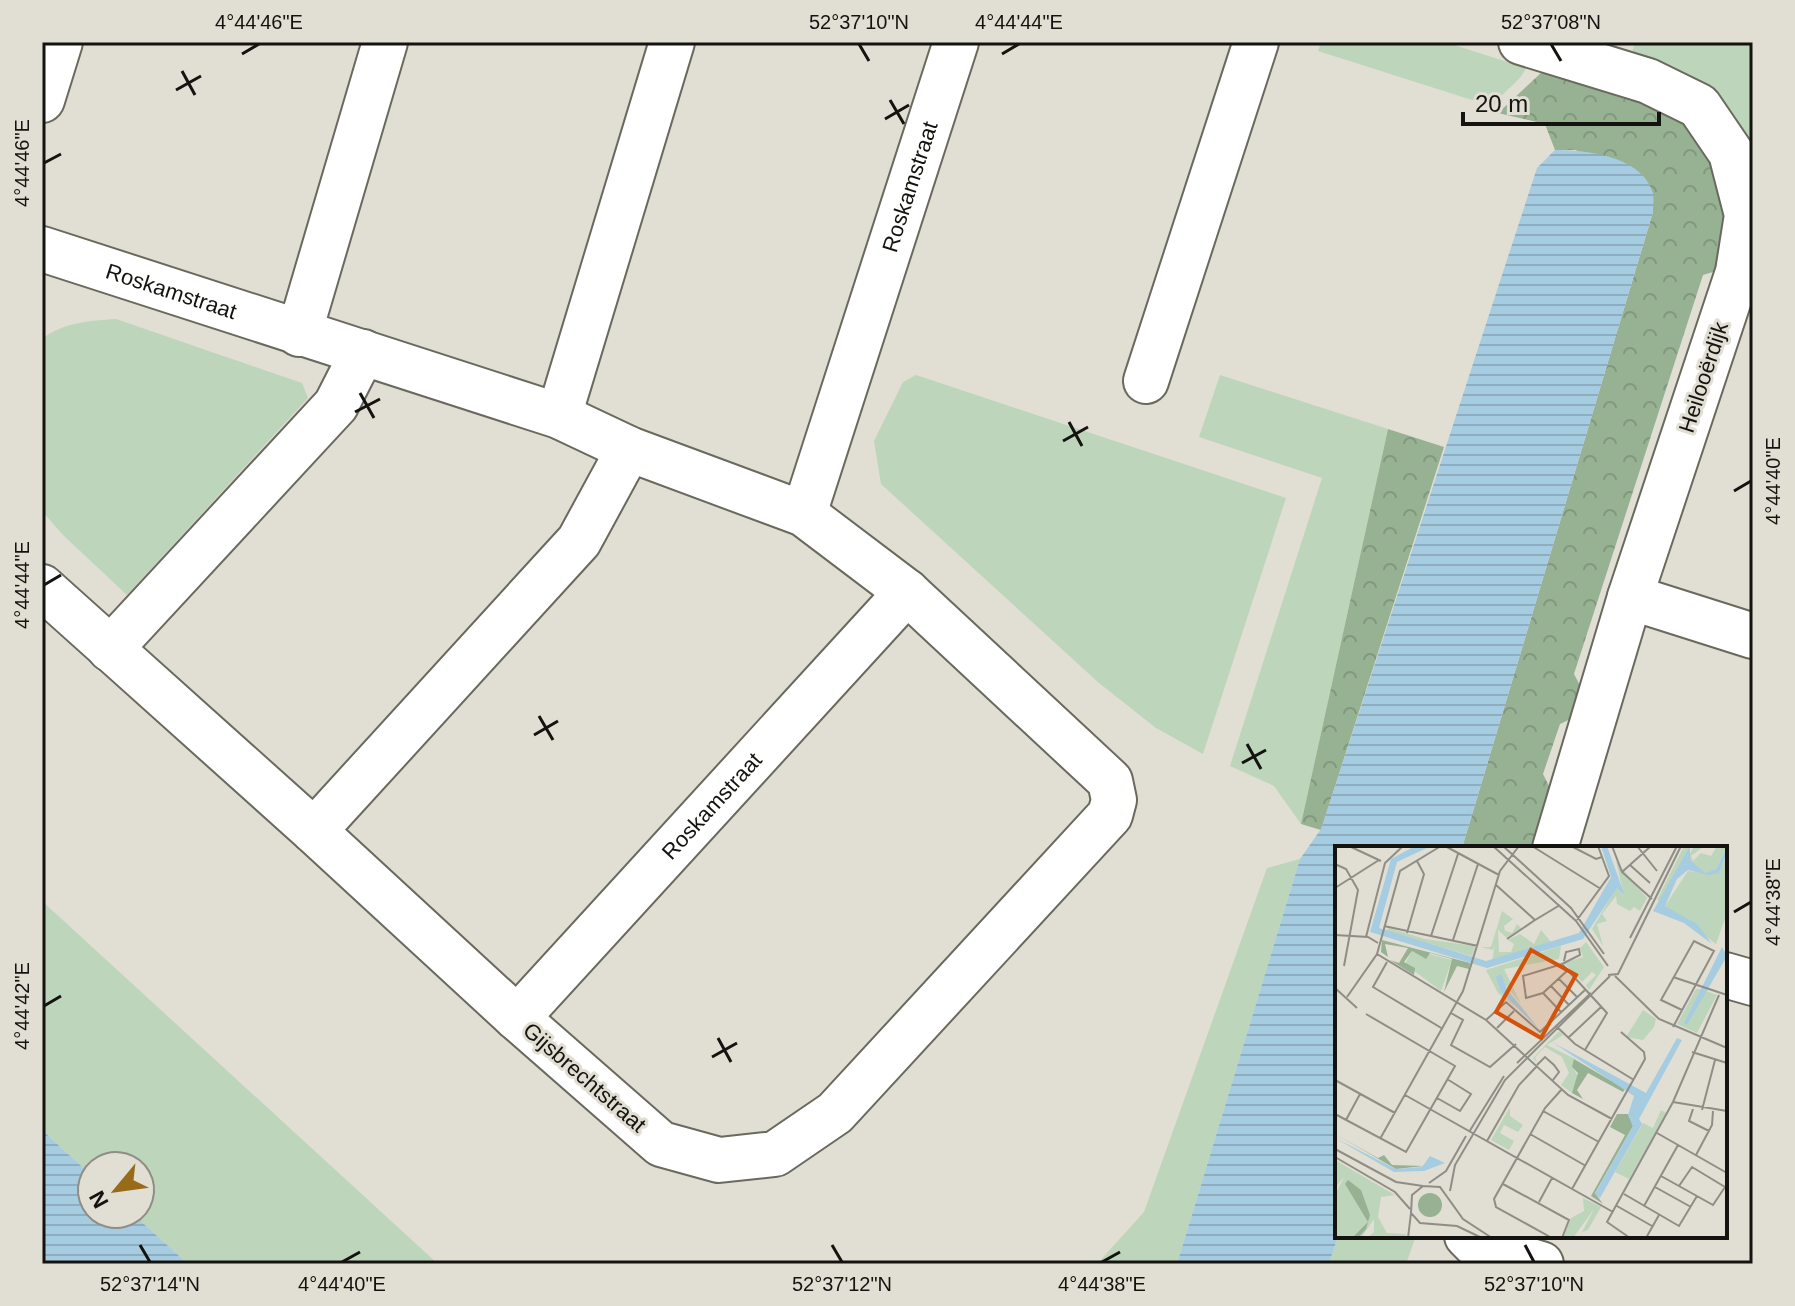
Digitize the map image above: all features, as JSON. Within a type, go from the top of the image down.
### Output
[{"type":"street","points":[[42,100],[60,42]]},
{"type":"street","points":[[299,334],[385,42]]},
{"type":"street","points":[[559,416],[672,42]]},
{"type":"street","name":"Roskamstraat","points":[[804,514],[956,42]]},
{"type":"street","points":[[1146,381],[1256,42]]},
{"type":"street","name":"Heilooërdijk","points":[[1521,42],[1648,81],[1699,106],[1731,153],[1747,215],[1738,272],[1630,597],[1556,846]]},
{"type":"street","name":"Roskamstraat","points":[[42,249],[559,416],[629,449],[804,514],[907,592],[1110,781]]},
{"type":"street","points":[[110,649],[336,405],[363,352]]},
{"type":"street","points":[[314,831],[579,541],[629,449]]},
{"type":"street","name":"Gijsbrechtstraat","points":[[42,587],[517,1018],[661,1144],[719,1160],[775,1154],[835,1113],[1110,815],[1114,800],[1110,781]]},
{"type":"street","name":"Roskamstraat","points":[[517,1018],[907,592]]},
{"type":"street","points":[[1630,597],[1753,636]]},
{"type":"street","points":[[1727,976],[1753,983]]},
{"type":"street","points":[[1469,1238],[1476,1245],[1541,1264]]},
{"type":"green space","points":[[1321,42],[1445,42],[1526,68],[1494,107],[1318,51]]},
{"type":"green space","points":[[1635,42],[1753,42],[1753,149],[1742,145],[1646,58],[1632,53]]},
{"type":"green space","points":[[1542,72],[1631,101],[1642,96],[1672,109],[1702,138],[1728,185],[1723,269],[1703,275],[1574,674],[1585,695],[1579,715],[1560,724],[1543,774],[1555,798],[1539,846],[1463,846],[1653,212],[1576,150],[1555,150],[1545,124],[1498,113]]},
{"type":"green space","points":[[116,319],[302,383],[308,398],[127,595],[42,511],[42,339],[68,326]]},
{"type":"green space","points":[[916,375],[1286,498],[1203,754],[1156,728],[1099,683],[881,484],[874,441],[903,382]]},
{"type":"green space","points":[[1220,375],[1388,429],[1301,824],[1274,786],[1230,766],[1322,478],[1199,437]]},
{"type":"green space","points":[[1388,429],[1444,447],[1321,830],[1301,824]]},
{"type":"green space","points":[[1300,859],[1177,1264],[1097,1264],[1144,1212],[1267,868]]},
{"type":"green space","points":[[42,901],[438,1264],[188,1264],[151,1230],[156,1230],[156,1150],[76,1150],[76,1161],[42,1130]]},
{"type":"green space","points":[[1337,1238],[1415,1238],[1406,1264],[1329,1264]]},
{"type":"water","points":[[1555,150],[1597,154],[1626,163],[1647,181],[1653,193],[1653,212],[1463,846],[1335,846],[1337,1238],[1329,1264],[1177,1264],[1300,859],[1321,829],[1537,168]]},
{"type":"water","points":[[42,1130],[76,1161],[76,1230],[151,1230],[188,1264],[42,1264]]}]
